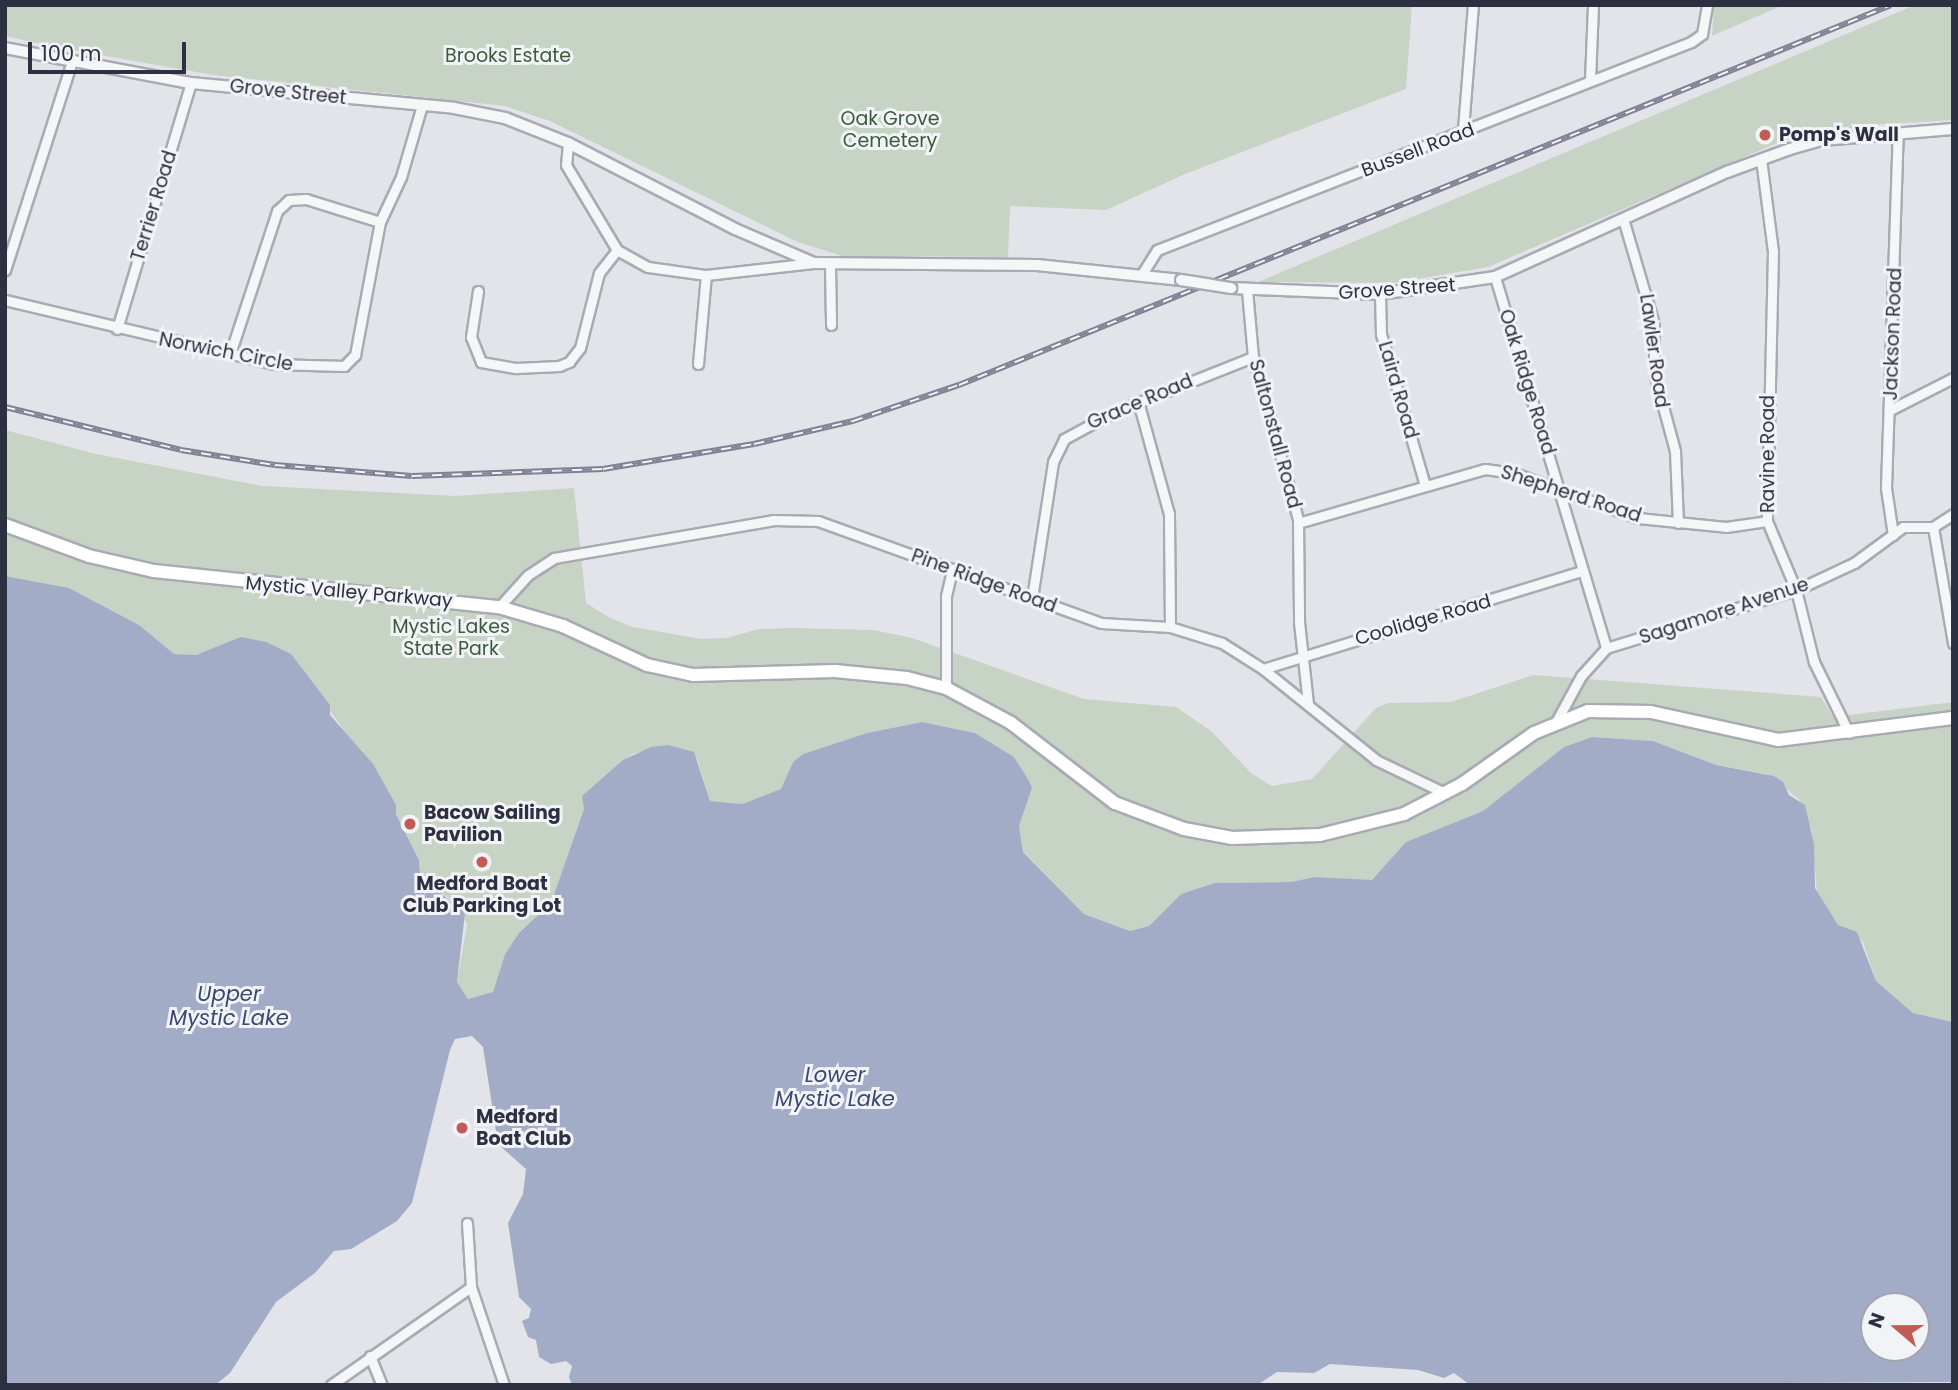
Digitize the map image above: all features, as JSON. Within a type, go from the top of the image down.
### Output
[{"type":"main road","name":"Mystic Valley Parkway","points":[[5,525],[89,556],[153,571],[499,607],[562,626],[647,665],[693,675],[863,671],[946,688],[1011,723],[1115,803],[1184,829],[1256,839],[1320,835],[1404,814],[1445,793],[1557,720],[1588,711],[1620,709],[1777,740],[1953,718]]},
{"type":"street","points":[[1463,129],[1473,5]]},
{"type":"street","points":[[1590,80],[1593,5]]},
{"type":"street","name":"Bussell Road","points":[[1142,274],[1157,250],[1463,129],[1510,115],[1702,34],[1707,5]]},
{"type":"street","name":"Grove Street","points":[[5,48],[191,83],[422,105],[505,118],[568,143],[735,229],[814,263]]},
{"type":"street","points":[[5,270],[72,61]]},
{"type":"street","name":"Terrier Road","points":[[117,329],[191,83]]},
{"type":"street","name":"Norwich Circle","points":[[5,300],[117,329],[273,364],[344,366],[355,355],[362,330],[380,222],[408,156],[422,105]]},
{"type":"street","name":"Grove Street","points":[[617,250],[648,267],[706,275],[814,263],[1037,265],[1142,274],[1247,290],[1380,294],[1495,277],[1761,159],[1822,140],[1953,129]]},
{"type":"street","name":"Jackson Road","points":[[1893,535],[1886,488],[1891,410],[1898,133]]},
{"type":"street","points":[[478,291],[471,337],[481,362],[516,368],[559,366],[569,362],[580,348],[599,272],[617,250],[566,164],[568,143]]},
{"type":"street","name":"Ravine Road","points":[[1761,159],[1773,251],[1767,521],[1796,590],[1814,662],[1849,733]]},
{"type":"street","points":[[230,354],[277,211],[289,200],[306,199],[380,222]]},
{"type":"street","name":"Lawler Road","points":[[1624,222],[1654,324],[1654,373],[1675,451],[1678,523]]},
{"type":"street","points":[[830,265],[831,325]]},
{"type":"street","points":[[698,364],[706,275]]},
{"type":"street","name":"Oak Ridge Road","points":[[1495,277],[1606,648]]},
{"type":"street","name":"Saltonstall Road","points":[[1247,290],[1253,357],[1275,423],[1298,523],[1303,654],[1308,704]]},
{"type":"street","name":"Laird Road","points":[[1380,294],[1381,334],[1426,485]]},
{"type":"street","name":"Grace Road","points":[[1032,598],[1053,462],[1064,439],[1090,423],[1253,357]]},
{"type":"street","points":[[1891,410],[1953,378]]},
{"type":"street","points":[[1139,405],[1169,514],[1171,627]]},
{"type":"street","name":"Shepherd Road","points":[[1298,523],[1485,469],[1514,473],[1638,518],[1726,527],[1767,521]]},
{"type":"street","name":"Sagamore Avenue","points":[[1606,648],[1796,590],[1854,563],[1903,527],[1933,527],[1953,514]]},
{"type":"street","name":"Pine Ridge Road","points":[[499,607],[528,575],[554,558],[773,520],[818,521],[1101,624],[1171,627],[1222,643],[1263,668],[1376,760],[1445,793]]},
{"type":"street","points":[[1933,527],[1950,611],[1953,643]]},
{"type":"street","points":[[946,688],[946,596],[952,569]]},
{"type":"street","name":"Coolidge Road","points":[[1263,668],[1582,571]]},
{"type":"street","points":[[1557,720],[1581,676],[1606,648]]},
{"type":"street","points":[[467,1223],[471,1287],[504,1385]]},
{"type":"street","points":[[331,1385],[471,1287]]},
{"type":"street","points":[[370,1356],[382,1385]]},
{"type":"green space","name":"Oak Grove Cemetery","points":[[5,5],[1412,5],[1406,89],[1185,174],[1106,210],[1010,206],[1008,257],[842,256],[798,242],[550,121],[505,106],[213,75],[55,47],[5,36]]},
{"type":"green space","points":[[1714,5],[1783,5],[1712,36]]},
{"type":"green space","points":[[1915,5],[1953,5],[1953,120],[1872,125],[1784,140],[1488,267],[1394,283],[1258,282]]},
{"type":"green space","name":"Mystic Lakes State Park","points":[[5,430],[96,454],[262,486],[456,496],[574,488],[586,603],[610,618],[633,627],[701,639],[727,638],[758,629],[794,628],[874,630],[912,638],[1084,699],[1176,707],[1211,731],[1252,774],[1272,786],[1312,779],[1376,708],[1388,703],[1451,702],[1534,675],[1821,697],[1833,717],[1953,702],[1953,1022],[1913,1013],[1876,981],[1863,942],[1853,931],[1838,925],[1817,894],[1812,831],[1799,799],[1766,774],[1716,765],[1653,741],[1592,737],[1564,747],[1483,811],[1406,842],[1372,881],[1314,877],[1291,882],[1213,883],[1181,894],[1149,926],[1130,931],[1084,914],[1023,851],[1019,826],[1032,788],[1014,757],[975,733],[922,722],[867,733],[803,754],[793,762],[781,789],[742,804],[710,801],[697,758],[668,745],[632,754],[582,796],[584,809],[551,903],[519,933],[505,954],[493,992],[468,999],[457,982],[467,925],[459,904],[431,887],[422,891],[419,883],[428,879],[420,875],[419,860],[396,814],[396,805],[291,655],[236,643],[195,655],[174,654],[139,625],[69,588],[5,576]]},
{"type":"water","name":"Lower Mystic Lake","points":[[5,576],[69,588],[139,625],[174,654],[196,655],[241,637],[266,642],[291,654],[330,705],[330,715],[373,764],[396,805],[396,814],[419,860],[420,874],[428,879],[419,883],[422,891],[437,890],[465,913],[457,982],[468,999],[493,992],[505,954],[519,933],[551,903],[584,809],[582,796],[623,760],[651,747],[668,745],[694,752],[710,801],[742,804],[781,789],[793,762],[803,754],[867,733],[922,722],[975,733],[1014,757],[1032,788],[1019,826],[1023,852],[1084,914],[1130,931],[1149,926],[1181,894],[1214,883],[1291,882],[1314,877],[1372,880],[1406,842],[1483,811],[1564,747],[1592,737],[1653,741],[1716,765],[1774,776],[1783,782],[1789,795],[1805,805],[1814,844],[1815,888],[1838,925],[1857,932],[1876,981],[1913,1013],[1953,1022],[1953,1382],[1470,1385],[1454,1373],[1444,1378],[1418,1370],[1330,1364],[1314,1373],[1277,1372],[1257,1385],[572,1385],[569,1377],[572,1366],[566,1361],[551,1364],[539,1357],[536,1340],[528,1337],[522,1321],[529,1318],[531,1309],[519,1297],[508,1223],[523,1194],[526,1169],[498,1144],[483,1047],[472,1036],[455,1039],[450,1050],[412,1203],[397,1221],[351,1249],[334,1251],[315,1273],[276,1302],[230,1373],[215,1385],[5,1385]]},
{"type":"railway","points":[[5,407],[181,450],[275,465],[412,476],[603,469],[754,444],[853,421],[959,385],[1891,5]]},
{"type":"place","name":"Pomp's Wall","points":[[1765,135]]},
{"type":"place","name":"Bacow Sailing Pavilion","points":[[410,824]]},
{"type":"place","name":"Medford Boat Club Parking Lot","points":[[482,862]]},
{"type":"place","name":"Medford Boat Club","points":[[462,1128]]},
{"type":"park label","name":"Brooks Estate","points":[[508,56]]},
{"type":"water label","name":"Upper Mystic Lake","points":[[229,1006]]}]
